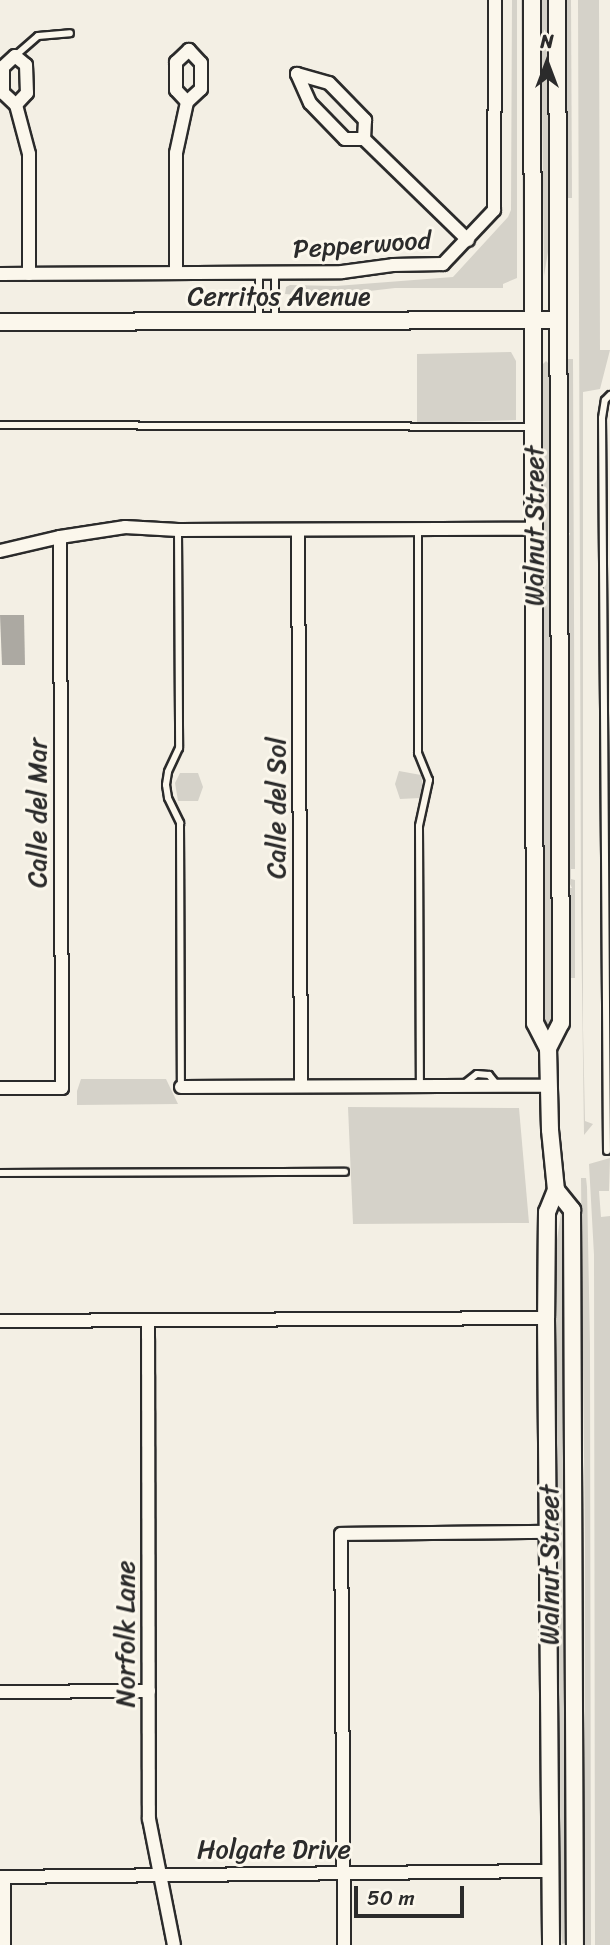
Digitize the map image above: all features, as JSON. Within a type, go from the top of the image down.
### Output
[{"type":"street","name":"Pepperwood","points":[[0,274],[342,272],[393,265],[443,264],[494,210],[495,0]]},
{"type":"street","name":"Walnut Street","points":[[532,0],[535,1023],[548,1048],[556,1190],[547,1212],[546,1318],[551,1945]]},
{"type":"street","name":"Walnut Street","points":[[548,1048],[561,1023],[557,0]]},
{"type":"street","points":[[16,105],[27,93],[27,79],[26,65],[15,57],[3,67],[3,93],[16,105],[29,154],[29,274]]},
{"type":"street","points":[[364,139],[365,120],[329,83],[297,74],[310,103],[345,139],[364,139],[468,240]]},
{"type":"street","points":[[176,273],[176,153],[187,102]]},
{"type":"street","name":"Cerritos Avenue","points":[[0,322],[558,320]]},
{"type":"street","points":[[0,551],[60,537],[125,527],[178,530],[535,528]]},
{"type":"street","name":"Calle del Sol","points":[[298,530],[300,1086]]},
{"type":"street","name":"Calle del Mar","points":[[0,1088],[62,1088],[60,537]]},
{"type":"street","points":[[181,1087],[549,1086]]},
{"type":"street","name":"Walnut Street","points":[[556,1190],[572,1210],[575,1945]]},
{"type":"street","points":[[0,1321],[546,1318]]},
{"type":"street","name":"Norfolk Lane","points":[[148,1320],[149,1819],[174,1945]]},
{"type":"street","points":[[344,1945],[341,1534],[547,1532]]},
{"type":"street","points":[[0,1692],[149,1691]]},
{"type":"street","name":"Holgate Drive","points":[[2,1877],[549,1871]]},
{"type":"street","points":[[2,1877],[4,1945]]},
{"type":"lane","points":[[15,57],[38,36],[70,33]]},
{"type":"lane","points":[[259,272],[267,321]]},
{"type":"lane","points":[[267,321],[275,272]]},
{"type":"lane","points":[[607,1151],[607,810],[602,418],[605,400],[610,395]]},
{"type":"lane","points":[[0,425],[533,426]]},
{"type":"lane","points":[[178,530],[179,748],[168,772],[166,785],[168,798],[180,823],[181,1087]]},
{"type":"lane","points":[[418,530],[418,752],[429,780],[419,826],[420,1086]]},
{"type":"lane","points":[[0,1173],[345,1172]]},
{"type":"shaded area","points":[[512,0],[517,0],[517,278],[503,284],[503,288],[395,288],[318,297],[285,294],[286,287],[290,285],[336,286],[453,277],[508,217],[511,210]]},
{"type":"shaded area","points":[[521,0],[526,0],[528,269],[523,270]]},
{"type":"shaded area","points":[[541,0],[548,0],[549,246],[544,276]]},
{"type":"shaded area","points":[[566,0],[571,0],[572,198],[567,198]]},
{"type":"shaded area","points":[[578,0],[599,0],[600,350],[610,350],[600,389],[583,392],[583,1029],[585,1121],[593,1124],[584,1135],[581,911]]},
{"type":"shaded area","points":[[511,352],[516,361],[516,420],[417,423],[417,354]]},
{"type":"shaded area","points":[[567,359],[573,359],[575,869],[571,869],[571,879],[575,880],[575,978],[570,978],[569,888],[572,888],[569,882],[570,533]]},
{"type":"shaded area","points":[[546,361],[550,365],[554,1021],[549,1026],[544,1021],[542,365]]},
{"type":"shaded area","points":[[0,615],[24,615],[25,665],[2,665]]},
{"type":"shaded area","points":[[399,771],[421,775],[423,787],[420,798],[400,799],[395,784]]},
{"type":"shaded area","points":[[180,773],[198,773],[203,787],[198,801],[178,801],[175,783]]},
{"type":"shaded area","points":[[81,1079],[166,1079],[178,1104],[77,1105],[77,1091]]},
{"type":"shaded area","points":[[348,1107],[519,1108],[529,1223],[353,1224]]},
{"type":"shaded area","points":[[610,1158],[609,1191],[599,1191],[601,1217],[610,1216],[610,1945],[595,1945],[594,1255],[589,1164]]},
{"type":"shaded area","points":[[581,1178],[586,1178],[587,1187],[590,1344],[591,1945],[584,1945],[585,1545]]},
{"type":"shaded area","points":[[561,1213],[566,1601],[566,1943],[562,1944],[558,1880],[555,1253]]}]
